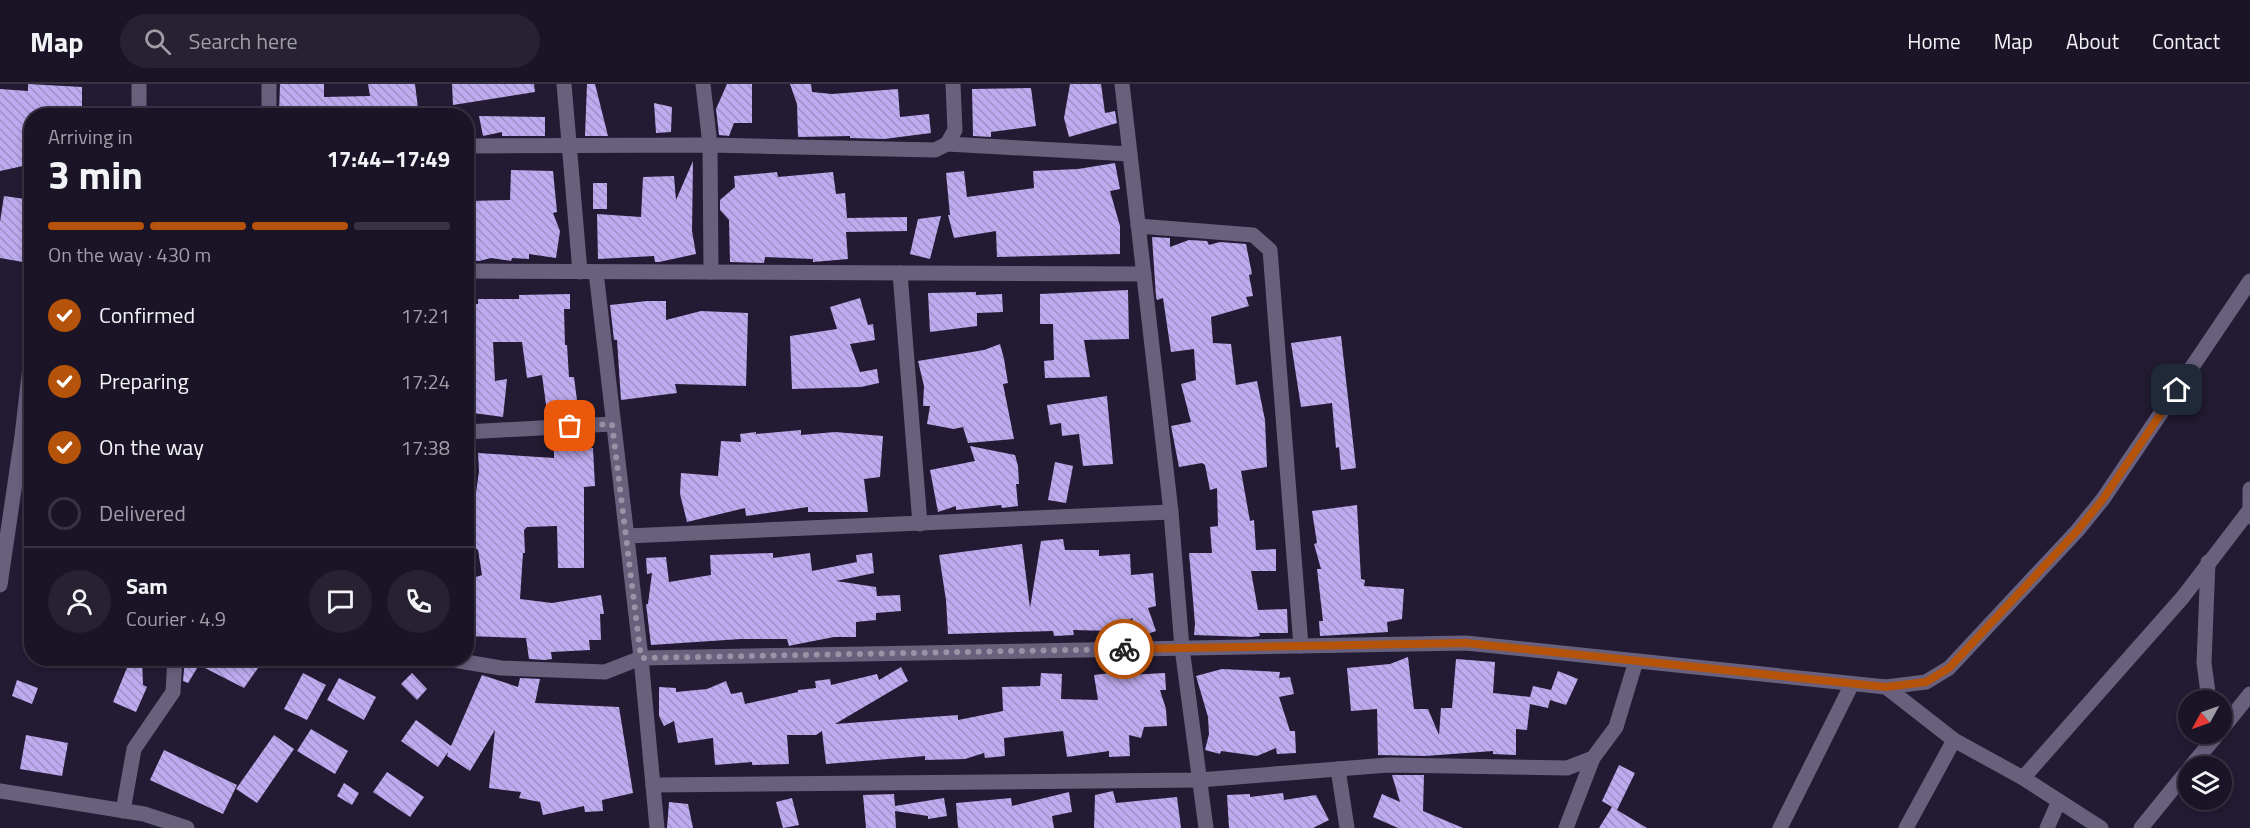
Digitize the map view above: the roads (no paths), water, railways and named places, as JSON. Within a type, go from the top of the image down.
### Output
[{"type":"street","points":[[139,84],[139,108]]},
{"type":"street","points":[[268,108],[269,84]]},
{"type":"street","points":[[564,84],[580,272]]},
{"type":"street","points":[[703,84],[710,145],[711,272]]},
{"type":"street","points":[[947,144],[955,130],[953,84]]},
{"type":"street","points":[[1122,84],[1171,512],[1182,648],[1206,828]]},
{"type":"street","points":[[474,146],[710,145],[935,150],[947,144],[1130,154]]},
{"type":"street","points":[[1138,226],[1253,235],[1270,250],[1301,646]]},
{"type":"street","points":[[474,271],[1144,274]]},
{"type":"street","points":[[596,272],[641,658],[657,828]]},
{"type":"street","points":[[900,273],[920,524]]},
{"type":"street","points":[[474,664],[501,669],[605,672],[641,658],[1466,643],[1886,687],[1926,682],[1949,668],[2077,531],[2103,499],[2250,281]]},
{"type":"street","points":[[474,432],[612,424]]},
{"type":"street","points":[[0,585],[7,495],[24,445]]},
{"type":"street","points":[[2023,778],[2176,606],[2249,508],[2250,489]]},
{"type":"street","points":[[627,536],[1171,512]]},
{"type":"street","points":[[2208,562],[2204,663],[2208,690]]},
{"type":"street","points":[[1566,828],[1593,758],[1616,727],[1636,661]]},
{"type":"street","points":[[123,811],[134,749],[173,692],[175,666]]},
{"type":"street","points":[[1780,828],[1852,684]]},
{"type":"street","points":[[1886,687],[1954,740],[2023,778],[2102,828]]},
{"type":"street","points":[[2232,715],[2250,694]]},
{"type":"street","points":[[1906,828],[1954,740]]},
{"type":"street","points":[[2199,756],[2208,744]]},
{"type":"street","points":[[653,785],[1199,780],[1388,765],[1567,768],[1593,758]]},
{"type":"street","points":[[1338,769],[1347,828]]},
{"type":"street","points":[[2141,828],[2178,783]]},
{"type":"street","points":[[0,791],[144,814],[187,828]]},
{"type":"street","points":[[2047,828],[2059,801]]}]
